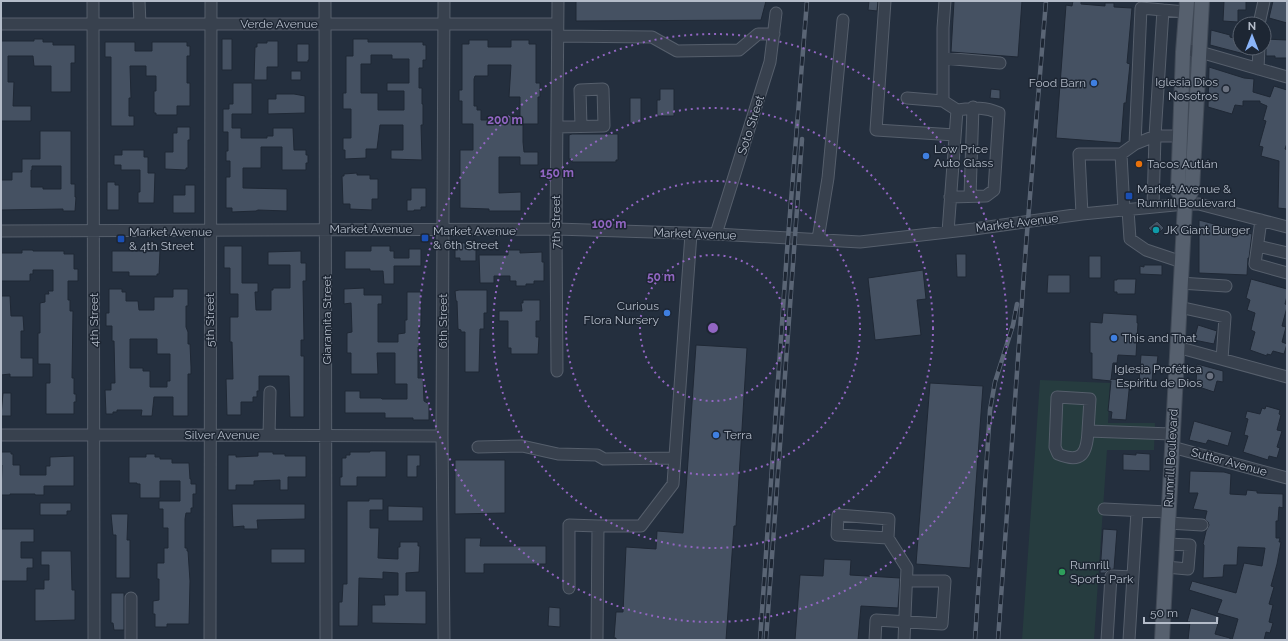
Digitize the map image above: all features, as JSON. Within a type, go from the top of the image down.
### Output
[{"type":"main road","name":"Rumrill Boulevard","points":[[1162,640],[1180,283],[1185,204],[1192,190],[1202,1]]},
{"type":"main road","name":"Rumrill Boulevard","points":[[1185,204],[1178,191],[1183,49],[1187,7]]},
{"type":"street","name":"4th Street","points":[[94,1],[94,640]]},
{"type":"street","points":[[139,1],[140,24]]},
{"type":"street","name":"5th Street","points":[[210,1],[210,640]]},
{"type":"street","name":"Giaramita Street","points":[[325,1],[327,436],[326,640]]},
{"type":"street","name":"6th Street","points":[[444,1],[442,436],[444,640]]},
{"type":"street","name":"7th Street","points":[[557,371],[556,229],[558,1]]},
{"type":"street","points":[[886,1],[876,130],[955,134]]},
{"type":"street","points":[[943,101],[943,28],[945,1]]},
{"type":"street","points":[[1261,16],[1264,1]]},
{"type":"street","points":[[1135,144],[1141,8],[1163,10],[1187,7]]},
{"type":"street","points":[[1153,207],[1155,136],[1163,10]]},
{"type":"street","name":"Soto Street","points":[[716,234],[770,62],[776,13]]},
{"type":"street","points":[[818,240],[828,178],[843,20]]},
{"type":"street","name":"Verde Avenue","points":[[1,24],[558,24]]},
{"type":"street","points":[[558,36],[652,37],[677,51],[739,50],[758,34],[774,34]]},
{"type":"street","points":[[1183,49],[1287,77]]},
{"type":"street","points":[[1258,56],[1258,69]]},
{"type":"street","points":[[943,58],[1000,62]]},
{"type":"street","points":[[907,98],[943,101],[957,110],[990,108],[999,113],[994,190],[986,196],[950,197]]},
{"type":"street","points":[[970,196],[973,108]]},
{"type":"street","points":[[948,232],[957,110]]},
{"type":"street","points":[[557,127],[581,126]]},
{"type":"street","points":[[1082,214],[1079,154],[1121,154],[1135,144],[1155,136],[1180,136]]},
{"type":"street","points":[[1121,154],[1130,239],[1146,250],[1182,262]]},
{"type":"street","name":"Market Avenue","points":[[1,231],[210,229],[556,229],[716,234],[860,242],[1082,214],[1185,204],[1199,204],[1287,227]]},
{"type":"street","points":[[1261,220],[1255,264],[1287,272]]},
{"type":"street","points":[[569,588],[569,525],[641,526],[673,484],[691,234]]},
{"type":"street","points":[[1258,246],[1287,253]]},
{"type":"street","points":[[1180,283],[1226,286]]},
{"type":"street","points":[[1179,307],[1225,317],[1222,359]]},
{"type":"street","points":[[1177,347],[1287,377]]},
{"type":"street","points":[[269,435],[270,392]]},
{"type":"street","points":[[1057,396],[1090,398],[1088,431],[1087,445],[1084,453],[1077,457],[1066,457],[1058,454],[1055,447],[1057,396]]},
{"type":"street","name":"Sutter Avenue","points":[[1088,431],[1172,440],[1287,478]]},
{"type":"street","name":"Silver Avenue","points":[[1,436],[442,436]]},
{"type":"street","points":[[478,447],[522,446],[558,454],[597,455],[604,459],[675,458]]},
{"type":"street","points":[[1104,510],[1137,511],[1202,525]]},
{"type":"street","points":[[1129,640],[1137,511]]},
{"type":"street","points":[[888,538],[837,535],[838,516],[889,519],[888,538],[907,568],[904,640]]},
{"type":"street","points":[[597,640],[598,526]]},
{"type":"street","points":[[1166,567],[1188,569],[1190,545],[1167,544]]},
{"type":"street","points":[[1107,640],[1111,576],[1133,577]]},
{"type":"street","points":[[875,640],[876,620],[942,624],[944,582],[907,580]]},
{"type":"street","points":[[131,598],[131,640]]},
{"type":"green space","name":"Rumrill Sports Park","points":[[1040,380],[1110,383],[1108,423],[1155,423],[1154,450],[1107,450],[1094,640],[1022,640]]},
{"type":"building","points":[[576,1],[766,1],[761,20],[576,21]]},
{"type":"building","points":[[869,1],[878,1],[877,11],[868,10]]},
{"type":"building","points":[[954,1],[1022,1],[1018,57],[951,52]]},
{"type":"building","name":"Food Barn","points":[[1073,1],[1081,1],[1081,4],[1105,6],[1105,3],[1114,3],[1114,7],[1132,8],[1127,63],[1130,64],[1126,103],[1124,103],[1121,143],[1056,138],[1066,5],[1072,6]]},
{"type":"building","points":[[1224,1],[1246,1],[1246,10],[1238,10],[1238,16],[1232,16],[1232,22],[1223,21]]},
{"type":"building","points":[[1273,1],[1287,1],[1287,23],[1272,19],[1272,16],[1269,16]]},
{"type":"building","points":[[1211,30],[1230,35],[1230,37],[1232,38],[1232,51],[1210,45]]},
{"type":"building","points":[[34,39],[43,39],[43,42],[53,42],[53,45],[75,45],[75,63],[71,63],[71,92],[51,92],[51,66],[34,66],[33,56],[8,56],[8,82],[14,82],[13,106],[31,106],[31,121],[1,121],[1,41],[34,41]]},
{"type":"building","points":[[222,39],[232,39],[232,70],[222,70]]},
{"type":"building","points":[[353,39],[368,39],[368,42],[423,42],[423,45],[426,45],[426,60],[423,60],[423,68],[419,68],[419,88],[422,88],[423,104],[423,125],[421,125],[422,160],[391,159],[391,150],[403,150],[403,125],[380,125],[377,149],[366,149],[366,158],[345,159],[343,138],[351,138],[351,109],[343,109],[343,93],[346,93],[346,56],[353,56]],"holes":[[[371,55],[392,55],[392,59],[409,59],[409,83],[387,83],[387,91],[404,91],[404,110],[378,110],[378,93],[361,93],[361,64],[371,64]]]},
{"type":"building","points":[[1272,39],[1287,40],[1287,58],[1275,58],[1275,56],[1272,56]]},
{"type":"building","points":[[469,40],[488,40],[488,47],[511,47],[511,40],[529,40],[529,44],[536,44],[536,83],[540,83],[540,97],[538,97],[538,124],[523,124],[523,142],[524,152],[538,152],[538,165],[520,165],[520,157],[499,157],[499,193],[521,192],[521,211],[489,211],[489,209],[460,208],[460,150],[473,150],[473,124],[462,124],[462,101],[459,101],[459,90],[462,90],[462,44],[469,44]],"holes":[[[488,65],[511,65],[509,97],[520,97],[520,116],[504,116],[504,120],[481,120],[481,110],[477,110],[477,106],[474,106],[475,76],[488,76]]]},
{"type":"building","points":[[267,41],[278,41],[278,67],[267,67],[267,80],[254,80],[255,47],[257,47],[257,43],[267,43]]},
{"type":"building","points":[[105,42],[135,42],[135,51],[152,51],[152,42],[187,42],[187,46],[190,46],[190,56],[187,56],[187,83],[190,83],[190,106],[177,106],[177,115],[156,115],[156,113],[154,113],[154,91],[156,91],[156,76],[146,76],[146,66],[130,66],[131,98],[129,98],[129,116],[134,116],[134,126],[111,126],[111,57],[105,57]]},
{"type":"building","points":[[297,44],[309,44],[308,62],[297,62]]},
{"type":"building","points":[[1209,67],[1244,78],[1254,79],[1253,92],[1270,97],[1274,86],[1287,90],[1287,143],[1285,149],[1287,150],[1287,209],[1278,208],[1279,161],[1261,156],[1263,147],[1259,146],[1266,121],[1263,120],[1267,106],[1260,103],[1260,101],[1243,101],[1243,106],[1235,105],[1232,114],[1208,107]]},
{"type":"building","points":[[291,71],[301,71],[301,80],[291,80]]},
{"type":"building","points":[[233,83],[252,83],[252,114],[232,114],[232,128],[241,128],[241,138],[267,138],[267,136],[273,136],[273,128],[293,128],[294,150],[306,150],[306,155],[308,155],[308,163],[306,163],[306,170],[282,170],[282,147],[261,147],[261,168],[243,168],[243,188],[287,189],[287,211],[258,210],[232,212],[232,208],[226,208],[226,177],[230,177],[230,161],[226,161],[226,151],[228,151],[228,132],[223,132],[223,109],[229,109],[229,104],[233,104]]},
{"type":"building","points":[[660,89],[674,89],[674,116],[657,116],[657,100],[660,100]]},
{"type":"building","points":[[991,89],[1000,90],[1000,99],[990,98]]},
{"type":"building","points":[[276,94],[294,94],[305,96],[305,113],[268,114],[268,99],[276,99]]},
{"type":"building","points":[[630,98],[641,98],[641,123],[630,123]]},
{"type":"building","points":[[177,127],[190,127],[190,140],[188,140],[188,168],[186,168],[186,170],[165,169],[165,152],[173,152],[173,133],[177,133]]},
{"type":"building","points":[[40,131],[71,131],[71,184],[75,184],[75,211],[63,211],[63,209],[1,210],[1,180],[12,180],[12,172],[22,172],[22,159],[40,159]],"holes":[[[32,166],[61,166],[61,189],[31,187]]]},
{"type":"building","points":[[618,134],[618,160],[616,160],[616,162],[572,162],[572,159],[569,159],[569,135]]},
{"type":"building","points":[[122,150],[144,150],[144,157],[148,157],[148,173],[155,173],[154,203],[138,203],[138,192],[140,192],[140,170],[121,170],[121,165],[114,165],[114,155],[122,155]]},
{"type":"building","points":[[357,173],[357,175],[370,175],[370,179],[378,179],[378,199],[372,199],[372,210],[350,209],[350,204],[343,204],[342,176],[344,176],[344,174]]},
{"type":"building","points":[[107,182],[115,182],[115,185],[119,185],[119,210],[107,210]]},
{"type":"building","points":[[185,185],[195,185],[195,213],[173,213],[173,195],[185,195]]},
{"type":"building","points":[[411,188],[426,188],[426,207],[421,207],[421,210],[407,211],[407,200],[411,200]]},
{"type":"building","points":[[1199,220],[1252,234],[1247,275],[1199,273]]},
{"type":"building","name":"JK Giant Burger","points":[[1157,221],[1164,228],[1156,236],[1148,228]]},
{"type":"building","points":[[455,243],[465,243],[465,248],[476,248],[476,261],[460,261],[460,258],[455,258]]},
{"type":"building","points":[[224,246],[242,246],[242,283],[258,283],[258,292],[255,292],[256,310],[271,310],[271,290],[273,290],[273,288],[290,288],[290,265],[268,265],[268,252],[301,251],[301,263],[306,263],[306,281],[303,281],[304,340],[301,340],[301,356],[304,356],[304,417],[290,417],[289,376],[259,376],[259,391],[257,391],[257,397],[253,397],[253,402],[241,402],[241,415],[227,415],[226,379],[233,379],[232,342],[230,342],[230,317],[238,317],[238,294],[230,294],[230,268],[224,268]]},
{"type":"building","points":[[371,246],[390,246],[390,251],[394,251],[394,258],[409,258],[409,249],[421,249],[421,266],[394,266],[394,284],[384,284],[383,271],[370,271],[370,269],[345,269],[345,251],[371,251]]},
{"type":"building","points":[[22,250],[64,251],[64,254],[74,254],[74,269],[78,269],[78,281],[68,281],[68,300],[70,300],[70,311],[73,311],[72,378],[74,378],[74,394],[76,394],[74,414],[46,414],[46,383],[50,383],[50,364],[38,364],[40,303],[45,302],[45,294],[49,294],[48,291],[53,291],[53,270],[33,270],[33,274],[30,274],[30,281],[1,281],[1,253],[22,253]]},
{"type":"building","points":[[508,250],[520,250],[520,253],[542,252],[542,262],[544,262],[544,281],[534,281],[534,284],[526,284],[526,286],[516,286],[516,281],[510,281],[510,276],[494,276],[494,283],[480,283],[479,255],[508,255]]},
{"type":"building","points":[[112,251],[160,251],[159,274],[157,274],[157,276],[129,276],[129,272],[112,272]]},
{"type":"building","points":[[956,254],[966,254],[966,277],[957,277]]},
{"type":"building","points":[[1089,256],[1101,256],[1101,278],[1089,278]]},
{"type":"building","points":[[1144,265],[1162,265],[1162,275],[1140,274],[1140,266],[1144,267]]},
{"type":"building","points":[[923,270],[926,299],[917,300],[921,335],[875,340],[868,278]]},
{"type":"building","points":[[1048,275],[1070,275],[1070,293],[1047,293]]},
{"type":"building","points":[[1136,279],[1135,294],[1117,294],[1117,292],[1114,292],[1114,280]]},
{"type":"building","points":[[1251,279],[1287,289],[1285,304],[1287,307],[1282,326],[1286,327],[1282,342],[1287,344],[1284,354],[1273,351],[1271,355],[1267,354],[1267,356],[1250,350],[1255,332],[1251,330],[1255,313],[1247,310],[1250,300],[1246,298]]},
{"type":"building","points":[[364,288],[364,295],[382,295],[382,304],[378,304],[378,342],[398,342],[398,334],[405,333],[405,320],[407,320],[407,292],[421,292],[421,327],[419,327],[418,378],[423,378],[424,401],[429,404],[429,420],[413,420],[413,418],[385,418],[385,413],[345,413],[345,391],[360,391],[360,398],[407,399],[407,384],[395,384],[395,353],[377,353],[378,374],[351,374],[351,353],[347,353],[347,333],[352,332],[351,303],[344,304],[344,289]]},
{"type":"building","points":[[109,289],[122,289],[122,292],[126,292],[126,301],[138,301],[139,310],[154,310],[154,297],[173,297],[173,289],[188,289],[186,327],[188,332],[188,344],[190,344],[191,374],[188,374],[188,416],[173,416],[173,397],[154,397],[152,416],[141,416],[142,410],[117,410],[117,412],[113,412],[113,414],[106,414],[105,390],[111,390],[111,383],[115,383],[114,341],[112,341],[112,326],[106,326],[106,313],[109,313]],"holes":[[[130,339],[157,339],[157,354],[170,354],[170,381],[167,381],[167,387],[150,387],[150,371],[143,371],[143,368],[130,368]]]},
{"type":"building","points":[[487,290],[487,313],[484,313],[484,329],[480,329],[479,372],[465,372],[465,332],[461,332],[461,330],[458,329],[457,301],[455,291]]},
{"type":"building","points":[[1,296],[10,296],[11,316],[23,316],[24,331],[21,331],[21,358],[33,358],[33,377],[10,377],[10,374],[1,375]]},
{"type":"building","points":[[523,300],[540,300],[540,321],[536,321],[536,337],[539,337],[538,354],[511,354],[511,348],[508,348],[508,321],[499,321],[499,311],[522,311],[521,303],[523,303]]},
{"type":"building","name":"This and That","points":[[1103,313],[1137,315],[1136,356],[1118,355],[1117,363],[1113,363],[1111,379],[1130,381],[1126,420],[1111,419],[1112,412],[1108,411],[1111,381],[1092,379],[1090,322],[1102,323]]},
{"type":"building","points":[[1198,325],[1217,331],[1214,344],[1194,340]]},
{"type":"building","points":[[696,345],[747,348],[736,526],[734,526],[726,640],[616,640],[616,638],[614,638],[616,612],[623,612],[626,547],[656,549],[657,531],[683,533]]},
{"type":"building","points":[[1141,355],[1158,356],[1156,371],[1153,370],[1152,382],[1139,381]]},
{"type":"building","name":"Iglesia Profética Espíritu de Dios","points":[[1197,364],[1223,371],[1223,382],[1217,381],[1214,392],[1196,386]]},
{"type":"building","points":[[930,383],[983,386],[970,568],[916,564]]},
{"type":"building","points":[[3,393],[11,393],[11,416],[1,416]]},
{"type":"building","points":[[1266,406],[1280,410],[1279,414],[1281,415],[1277,430],[1282,431],[1277,447],[1280,448],[1277,458],[1269,456],[1268,460],[1243,452],[1248,436],[1244,435],[1248,419],[1245,418],[1247,411],[1260,414],[1262,408],[1265,409]]},
{"type":"building","points":[[1194,421],[1232,432],[1228,446],[1208,440],[1206,444],[1189,440]]},
{"type":"building","points":[[386,451],[386,477],[357,477],[357,486],[340,486],[340,477],[342,477],[342,458],[346,458],[346,455],[350,455],[350,452]]},
{"type":"building","points":[[1,452],[11,452],[11,454],[13,454],[13,465],[20,465],[20,475],[46,475],[46,466],[50,466],[50,457],[74,456],[74,486],[44,486],[44,495],[1,495]]},
{"type":"building","points":[[258,452],[273,452],[273,454],[285,454],[285,456],[306,456],[306,477],[288,477],[288,490],[280,490],[280,480],[254,481],[254,485],[236,485],[236,490],[228,490],[228,455],[236,455],[236,457],[258,456]]},
{"type":"building","points":[[1136,453],[1150,454],[1150,471],[1123,470],[1123,454],[1136,455]]},
{"type":"building","points":[[146,454],[155,454],[155,457],[160,457],[160,459],[172,459],[172,463],[189,463],[191,484],[196,484],[196,494],[193,494],[193,508],[191,508],[191,513],[186,513],[185,519],[185,548],[187,548],[188,551],[190,581],[189,624],[167,624],[167,627],[155,627],[153,601],[159,600],[157,563],[164,563],[164,548],[168,548],[168,528],[163,528],[163,509],[159,509],[159,501],[180,501],[180,481],[160,481],[160,498],[140,498],[140,484],[129,483],[129,457],[146,457]]},
{"type":"building","points":[[407,455],[420,455],[420,466],[417,466],[417,477],[407,477]]},
{"type":"building","points":[[455,460],[505,460],[505,513],[455,514]]},
{"type":"building","points":[[1190,471],[1224,472],[1231,474],[1230,494],[1246,495],[1247,490],[1257,491],[1257,493],[1283,494],[1283,508],[1279,507],[1278,521],[1276,521],[1276,538],[1280,538],[1279,542],[1281,542],[1271,586],[1274,587],[1269,604],[1273,605],[1269,622],[1273,623],[1270,633],[1266,632],[1264,640],[1232,640],[1238,619],[1217,613],[1222,600],[1189,590],[1192,581],[1236,593],[1244,563],[1262,566],[1265,548],[1238,547],[1237,565],[1224,565],[1223,577],[1203,578],[1203,544],[1209,525],[1205,519],[1207,511],[1193,509],[1198,493],[1189,493]]},
{"type":"building","points":[[369,499],[383,499],[383,510],[370,510],[370,528],[379,528],[378,558],[398,559],[398,547],[400,547],[400,542],[418,542],[418,546],[420,546],[419,572],[406,573],[406,591],[426,591],[426,624],[372,623],[372,605],[385,605],[384,595],[398,595],[398,573],[383,572],[383,579],[359,578],[358,626],[339,626],[339,602],[342,602],[343,584],[347,584],[347,501],[369,501]]},
{"type":"building","points":[[40,503],[71,503],[71,511],[67,511],[67,515],[40,515]]},
{"type":"building","points":[[232,504],[305,504],[305,519],[257,520],[258,529],[244,529],[244,526],[233,527]]},
{"type":"building","points":[[388,506],[423,507],[423,521],[388,521]]},
{"type":"building","points":[[111,514],[128,514],[127,540],[130,540],[130,578],[116,578],[116,535],[113,535]]},
{"type":"building","points":[[1,529],[34,529],[34,542],[21,542],[21,558],[33,558],[33,568],[27,568],[27,581],[1,581]]},
{"type":"building","points":[[1103,529],[1117,530],[1114,569],[1108,570],[1105,573],[1100,573]]},
{"type":"building","points":[[465,538],[481,538],[480,546],[546,546],[546,564],[484,564],[484,573],[465,573]]},
{"type":"building","points":[[271,549],[305,549],[305,563],[271,563]]},
{"type":"building","points":[[41,551],[71,551],[72,590],[75,590],[75,620],[35,621],[35,589],[44,589],[44,580],[49,580],[49,565],[41,565]]},
{"type":"building","points":[[824,559],[851,560],[850,575],[900,578],[898,608],[861,606],[858,640],[795,640],[800,575],[823,576]]},
{"type":"building","points":[[111,593],[124,593],[124,630],[114,630],[113,623],[111,623]]},
{"type":"building","points":[[549,607],[560,608],[560,627],[548,626]]},
{"type":"building","points":[[1191,608],[1220,617],[1215,634],[1230,638],[1230,640],[1188,640],[1190,622],[1187,622]]},
{"type":"railway","points":[[760,640],[787,251],[807,1]]},
{"type":"railway","points":[[998,640],[1026,245],[1046,1]]},
{"type":"railway","points":[[766,640],[802,139]]},
{"type":"railway","points":[[975,640],[990,410],[995,382],[1013,325],[1017,304]]},
{"type":"place","name":"Food Barn","points":[[1094,83]]},
{"type":"place","name":"Iglesia Dios Nosotros","points":[[1226,89]]},
{"type":"place","name":"Low Price Auto Glass","points":[[926,156]]},
{"type":"place","name":"Tacos Autlán","points":[[1139,164]]},
{"type":"place","name":"Market Avenue & Rumrill Boulevard","points":[[1129,196]]},
{"type":"place","name":"JK Giant Burger","points":[[1156,230]]},
{"type":"place","name":"Market Avenue & 6th Street","points":[[425,238]]},
{"type":"place","name":"Market Avenue & 4th Street","points":[[121,239]]},
{"type":"place","name":"Curious Flora Nursery","points":[[667,313]]},
{"type":"place","name":"This and That","points":[[1114,338]]},
{"type":"place","name":"Iglesia Profética Espíritu de Dios","points":[[1210,376]]},
{"type":"place","name":"Terra","points":[[716,435]]},
{"type":"place","name":"Rumrill Sports Park","points":[[1062,572]]}]
